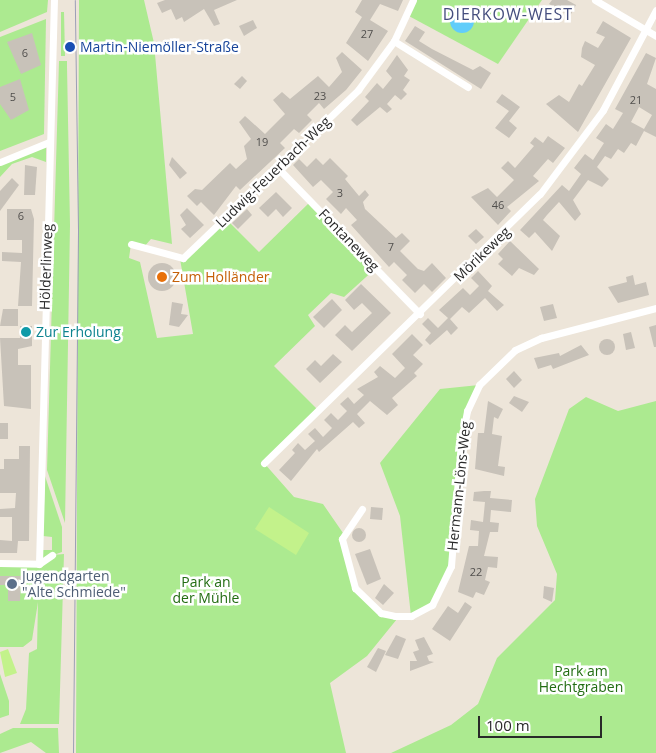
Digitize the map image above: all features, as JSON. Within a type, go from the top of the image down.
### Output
[{"type":"street","name":"Hölderlinweg","points":[[40,564],[54,0]]},
{"type":"street","name":"Ludwig-Feuerbach-Weg","points":[[131,244],[183,258],[358,90],[394,41],[413,0]]},
{"type":"street","points":[[594,0],[656,36]]},
{"type":"street","name":"Mörikeweg","points":[[264,463],[420,314],[554,178],[603,110],[656,10]]},
{"type":"street","points":[[394,41],[468,88]]},
{"type":"street","points":[[0,162],[49,142]]},
{"type":"street","name":"Fontaneweg","points":[[277,167],[420,314]]},
{"type":"street","name":"Hermann-Löns-Weg","points":[[362,509],[342,539],[355,588],[381,613],[411,616],[432,605],[451,566],[461,442],[479,386],[515,350],[533,342],[656,308]]},
{"type":"street","points":[[0,563],[40,564],[52,554]]},
{"type":"green space","points":[[0,0],[48,0],[47,12],[0,32]]},
{"type":"green space","name":"Park an der Mühle","points":[[79,0],[144,0],[154,43],[172,244],[151,239],[143,248],[131,244],[129,258],[140,262],[157,338],[193,334],[180,259],[225,218],[259,252],[311,201],[376,268],[344,297],[331,293],[308,315],[315,326],[274,366],[319,411],[264,463],[294,497],[323,504],[343,533],[346,563],[362,597],[397,619],[367,656],[330,683],[346,753],[76,753]]},
{"type":"green space","points":[[413,0],[542,0],[498,64],[407,15]]},
{"type":"green space","points":[[61,12],[64,12],[65,56],[61,56]]},
{"type":"green space","points":[[46,19],[44,134],[0,151],[0,37]]},
{"type":"green space","points":[[59,61],[67,61],[70,225],[65,523],[47,470]]},
{"type":"green space","points":[[46,144],[46,162],[32,157],[12,164],[0,177],[0,162]]},
{"type":"green space","points":[[479,385],[467,411],[451,566],[432,605],[411,616],[400,516],[380,463],[440,389]]},
{"type":"green space","name":"Park am Hechtgraben","points":[[586,397],[618,411],[656,401],[656,753],[391,753],[451,725],[478,704],[497,658],[555,600],[557,574],[537,526],[535,499],[569,409]]},
{"type":"green space","points":[[45,476],[62,527],[62,552],[42,559],[42,550],[52,550],[52,537],[43,536]]},
{"type":"green space","points":[[269,507],[309,533],[296,555],[255,529]]},
{"type":"green space","points":[[64,554],[59,724],[20,724],[26,709],[29,653],[37,649],[38,602],[32,640],[23,647],[0,647],[0,563],[39,563],[52,555]]},
{"type":"green space","points":[[8,649],[17,673],[5,677],[0,652]]},
{"type":"green space","points":[[0,674],[9,701],[9,715],[0,718]]},
{"type":"green space","points":[[13,728],[58,728],[59,753],[46,753],[31,742],[0,753],[0,734]]},
{"type":"water","points":[[462,9],[470,13],[474,21],[470,29],[462,33],[454,29],[450,21],[454,13]]},
{"type":"building","points":[[165,0],[237,0],[214,10],[220,24],[214,26],[204,9],[184,22],[182,17],[176,20],[171,9],[162,13],[157,3]]},
{"type":"building","points":[[362,0],[403,0],[398,11],[380,4],[370,20],[388,31],[368,61],[346,43],[362,17],[355,12]]},
{"type":"building","points":[[552,0],[567,0],[576,5],[570,16],[549,4]]},
{"type":"building","points":[[253,20],[257,28],[244,36],[239,26]]},
{"type":"building","points":[[603,21],[631,38],[578,132],[546,104],[559,95],[569,102],[579,84],[582,86],[595,65],[581,57],[582,48],[585,41],[598,48],[605,37],[596,33]]},
{"type":"building","points":[[415,26],[425,32],[419,41],[473,70],[480,66],[491,73],[481,89],[405,41]]},
{"type":"building","points":[[32,33],[41,65],[21,74],[7,42]]},
{"type":"building","points":[[342,52],[362,70],[346,90],[324,109],[319,103],[307,115],[312,120],[299,133],[294,129],[280,143],[285,148],[240,190],[236,186],[214,215],[201,202],[197,206],[187,196],[195,189],[202,190],[230,163],[236,169],[247,159],[244,146],[251,139],[239,122],[245,116],[265,134],[285,114],[273,100],[282,92],[290,99],[318,76],[329,87],[342,72],[336,58]]},
{"type":"building","points":[[646,53],[656,58],[647,84],[656,89],[656,137],[644,131],[636,146],[631,143],[624,153],[618,149],[611,159],[605,156],[597,167],[609,179],[602,187],[588,180],[573,200],[581,214],[575,221],[559,202],[547,215],[543,220],[560,236],[552,251],[535,232],[529,238],[520,230],[562,185],[569,191],[581,174],[574,168],[585,154],[593,160],[604,143],[596,138],[606,124],[613,129],[623,113],[615,109]],"holes":[[[639,107],[652,115],[644,129],[631,122]]]},
{"type":"building","points":[[397,55],[408,70],[404,76],[410,80],[403,90],[407,94],[401,100],[395,95],[387,104],[392,109],[387,113],[380,107],[357,126],[351,120],[369,101],[365,97],[377,83],[383,89],[392,78],[386,71]]},
{"type":"building","points":[[242,76],[247,81],[240,89],[234,84]]},
{"type":"building","points":[[20,79],[29,110],[11,120],[0,104],[0,87]]},
{"type":"building","points":[[502,94],[520,107],[509,121],[517,128],[509,138],[495,128],[509,111],[496,102]]},
{"type":"building","points":[[548,136],[565,148],[553,163],[548,159],[533,176],[539,181],[507,207],[511,211],[498,225],[471,197],[488,188],[497,197],[514,180],[501,168],[508,161],[515,168],[534,146],[530,143],[535,137],[543,143]]},
{"type":"building","points":[[172,157],[187,173],[180,179],[169,165]]},
{"type":"building","points":[[316,158],[323,165],[330,158],[348,176],[345,179],[359,196],[365,190],[369,195],[363,202],[365,209],[396,238],[402,233],[410,241],[400,251],[418,269],[424,271],[432,263],[446,278],[432,292],[424,284],[415,293],[402,280],[407,275],[394,262],[389,267],[351,225],[357,220],[346,208],[341,214],[326,199],[333,192],[321,180],[313,187],[293,165],[299,159],[307,167]]},
{"type":"building","points":[[25,165],[37,167],[35,195],[24,195]]},
{"type":"building","points":[[12,178],[19,185],[0,211],[0,191]]},
{"type":"building","points":[[276,192],[292,208],[283,217],[276,209],[268,217],[259,208]]},
{"type":"building","points":[[187,208],[204,225],[190,238],[181,229],[186,225],[180,215]]},
{"type":"building","points":[[7,209],[31,209],[34,219],[32,306],[18,306],[21,262],[2,261],[2,252],[22,253],[22,240],[7,240]]},
{"type":"building","points":[[247,209],[252,215],[238,229],[232,223]]},
{"type":"building","points":[[476,229],[484,237],[476,244],[468,236]]},
{"type":"building","points":[[510,241],[539,269],[534,275],[519,268],[512,276],[498,264],[503,259],[498,254]]},
{"type":"building","name":"Zum Holländer","points":[[162,263],[172,267],[176,277],[172,287],[162,291],[152,287],[148,277],[152,267]]},
{"type":"building","points":[[478,271],[492,286],[488,291],[504,305],[497,311],[485,298],[469,313],[462,307],[450,319],[458,328],[451,335],[447,330],[430,345],[425,340],[431,333],[422,324],[428,318],[438,328],[448,318],[439,310],[463,288],[470,295],[479,286],[471,278]]},
{"type":"building","points":[[633,275],[635,285],[646,282],[649,295],[618,303],[608,287],[627,282],[626,277]]},
{"type":"building","points":[[361,284],[391,313],[352,351],[335,335],[345,325],[352,332],[372,313],[362,303],[354,310],[345,300]]},
{"type":"building","points":[[332,299],[342,310],[324,328],[313,317]]},
{"type":"building","points":[[172,302],[183,304],[181,314],[188,315],[179,327],[169,325]]},
{"type":"building","points":[[553,304],[557,318],[544,321],[540,307]]},
{"type":"building","points":[[3,309],[18,309],[18,326],[0,326]]},
{"type":"building","points":[[656,325],[656,347],[654,347],[649,327]]},
{"type":"building","points":[[20,326],[32,326],[32,346],[18,349],[18,365],[31,365],[31,409],[4,406],[0,338],[20,338]]},
{"type":"building","points":[[631,332],[635,348],[626,350],[623,334]]},
{"type":"building","points":[[412,334],[423,345],[413,355],[423,364],[414,373],[417,376],[392,398],[398,405],[387,415],[370,401],[357,414],[365,423],[359,428],[353,422],[319,452],[317,449],[291,481],[279,470],[295,453],[292,450],[298,443],[305,450],[315,441],[308,434],[315,428],[323,437],[332,428],[324,420],[331,413],[338,420],[347,411],[340,404],[348,397],[354,404],[364,395],[357,389],[378,377],[374,372],[380,366],[395,378],[405,368],[392,354]]},
{"type":"building","points":[[607,339],[615,347],[607,355],[599,347]]},
{"type":"building","points":[[581,345],[589,355],[553,369],[551,365],[538,369],[534,358],[559,353],[560,356]]},
{"type":"building","points":[[333,354],[342,362],[320,383],[306,369],[315,360],[321,366]]},
{"type":"building","points":[[514,371],[522,380],[514,388],[506,379]]},
{"type":"building","points":[[514,396],[529,402],[522,412],[509,403]]},
{"type":"building","points":[[488,401],[503,409],[498,419],[494,417],[492,434],[502,436],[498,466],[505,467],[504,476],[475,469],[478,433],[484,433]]},
{"type":"building","points":[[0,423],[8,423],[8,439],[0,439]]},
{"type":"building","points":[[19,446],[30,446],[29,541],[18,541],[17,553],[0,553],[0,540],[12,541],[12,517],[0,517],[0,509],[15,508],[16,493],[0,493],[0,469],[4,469],[4,459],[19,459]]},
{"type":"building","points":[[491,491],[490,498],[512,500],[511,512],[491,510],[490,522],[499,523],[498,532],[490,532],[484,556],[498,557],[497,568],[488,567],[485,580],[490,582],[484,595],[476,592],[473,598],[458,592],[469,546],[478,546],[479,531],[470,530],[471,520],[483,522],[485,502],[473,501],[474,492]]},
{"type":"building","points":[[371,507],[383,508],[382,520],[370,519]]},
{"type":"building","points":[[356,528],[362,528],[366,535],[362,542],[356,542],[352,538],[352,532]]},
{"type":"building","points":[[370,549],[381,579],[367,585],[355,554]]},
{"type":"building","points":[[0,576],[21,576],[20,601],[8,601],[8,585],[0,585]]},
{"type":"building","points":[[384,584],[394,593],[383,605],[375,598]]},
{"type":"building","points":[[544,586],[554,588],[552,602],[543,598]]},
{"type":"building","points":[[465,602],[472,607],[450,641],[432,629],[448,606],[458,613]]},
{"type":"building","points":[[396,635],[406,639],[398,659],[385,655]]},
{"type":"building","points":[[424,637],[433,654],[427,656],[429,661],[434,662],[410,671],[410,661],[417,661],[413,652],[419,650],[415,640]]},
{"type":"building","points":[[378,648],[386,651],[376,672],[367,667]]},
{"type":"tram line","points":[[73,753],[78,229],[75,0]]},
{"type":"place","name":"Martin-Niemöller-Straße","points":[[70,47]]},
{"type":"place","name":"Zum Holländer","points":[[162,277]]},
{"type":"place","name":"Zur Erholung","points":[[26,332]]},
{"type":"place","name":"Jugendgarten \"Alte Schmiede\"","points":[[12,584]]},
{"type":"district","name":"DIERKOW-WEST","points":[[508,14]]}]
